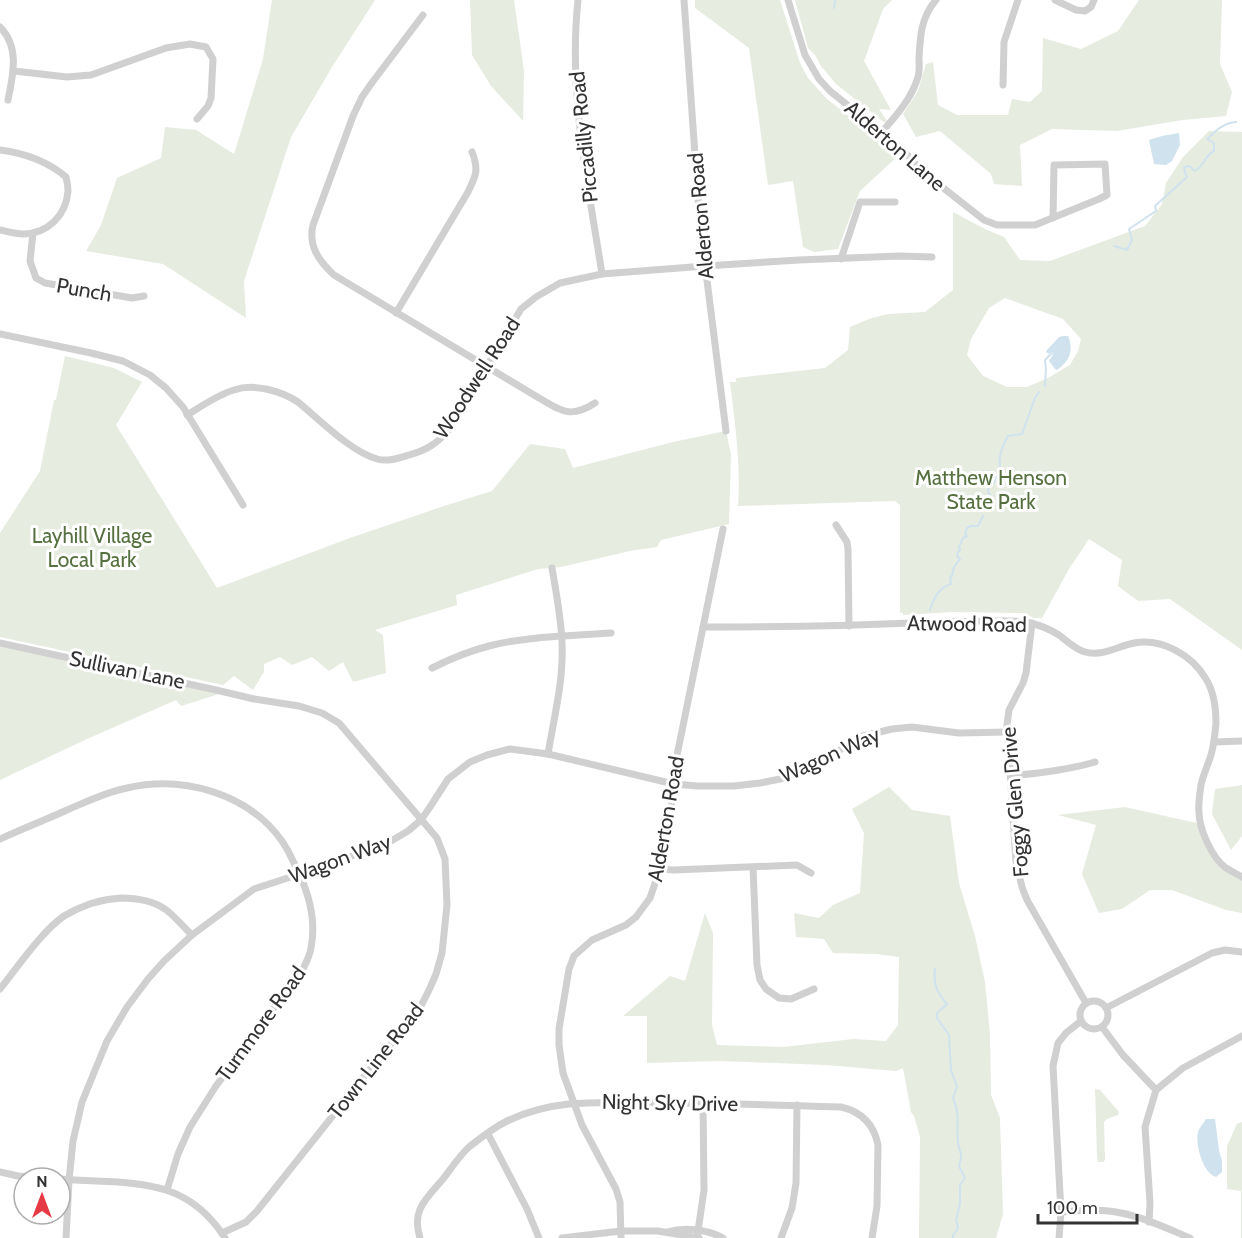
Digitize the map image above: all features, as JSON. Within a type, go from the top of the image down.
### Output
[{"type":"street","name":"Piccadilly Road","points":[[578,0],[576,61],[578,109],[602,274]]},
{"type":"street","name":"Alderton Road","points":[[684,0],[700,225],[726,431]]},
{"type":"street","name":"Alderton Lane","points":[[788,0],[805,55],[819,79],[830,91],[902,149],[922,172],[984,220],[997,225],[1035,225],[1053,218],[1107,195],[1105,164],[1054,165],[1053,218]]},
{"type":"street","points":[[882,132],[912,93],[919,75],[920,35],[929,8],[936,0]]},
{"type":"street","points":[[1003,85],[1004,42],[1018,0]]},
{"type":"street","points":[[1054,0],[1076,10],[1085,11],[1094,0]]},
{"type":"street","points":[[423,15],[370,84],[353,116],[311,231],[312,244],[323,264],[334,275],[562,410],[577,412],[595,403]]},
{"type":"street","points":[[0,27],[11,43],[14,61],[8,100]]},
{"type":"street","points":[[14,71],[67,77],[91,75],[166,48],[190,44],[206,47],[213,59],[212,98],[197,119]]},
{"type":"street","points":[[0,150],[23,153],[57,169],[66,177],[68,191],[63,210],[53,224],[33,233],[22,234],[0,230]]},
{"type":"street","points":[[396,313],[476,176],[476,163],[472,152]]},
{"type":"street","points":[[841,258],[860,202],[895,202]]},
{"type":"street","name":"Punch","points":[[33,233],[30,261],[36,278],[45,283],[132,298],[144,296]]},
{"type":"street","name":"Woodwell Road","points":[[187,415],[235,389],[256,388],[277,392],[298,402],[354,448],[378,460],[394,460],[431,447],[438,442],[448,431],[521,309],[560,283],[602,274],[705,266],[841,258],[932,257]]},
{"type":"street","points":[[0,334],[91,352],[123,361],[150,375],[183,406],[243,505]]},
{"type":"street","points":[[836,525],[847,542],[848,549],[849,626]]},
{"type":"street","name":"Alderton Road","points":[[621,1234],[620,1202],[616,1189],[582,1125],[563,1073],[559,1045],[560,1029],[569,969],[574,956],[592,940],[626,925],[636,917],[650,898],[660,869],[672,802],[674,770],[723,529]]},
{"type":"street","points":[[548,754],[560,687],[562,636],[552,568]]},
{"type":"street","name":"Atwood Road","points":[[703,627],[809,627],[1017,621],[1032,623],[1056,633],[1075,647],[1087,652],[1099,653],[1136,643],[1154,643],[1178,651],[1196,665],[1212,692],[1214,704],[1216,722],[1214,742],[1201,785],[1199,812],[1201,824],[1216,858],[1242,877]]},
{"type":"street","name":"Foggy Glen Drive","points":[[1032,623],[1026,673],[1009,710],[1007,725],[1016,862],[1027,900],[1086,1004]]},
{"type":"street","points":[[432,668],[460,655],[489,646],[524,640],[611,633]]},
{"type":"street","name":"Sullivan Lane","points":[[0,643],[254,699],[299,706],[322,713],[339,723],[420,820]]},
{"type":"street","name":"Wagon Way","points":[[70,1166],[73,1141],[82,1102],[107,1041],[127,1006],[164,961],[192,935],[254,889],[386,844],[408,831],[430,807],[448,779],[470,762],[487,754],[510,750],[548,754],[674,784],[734,786],[785,778],[815,765],[863,736],[892,729],[912,727],[959,733],[1007,732]]},
{"type":"street","points":[[1214,742],[1242,741]]},
{"type":"street","points":[[1011,776],[1052,772],[1095,762]]},
{"type":"street","name":"Turnmore Road","points":[[0,839],[87,801],[126,788],[158,784],[182,785],[210,791],[249,809],[267,823],[282,841],[300,874],[310,902],[313,931],[311,950],[303,969],[216,1086],[190,1127],[178,1154],[167,1190]]},
{"type":"street","name":"Town Line Road","points":[[224,1235],[246,1222],[257,1211],[419,1010],[430,988],[442,953],[447,905],[445,859],[437,838],[420,820]]},
{"type":"street","points":[[660,869],[797,865],[812,873]]},
{"type":"street","points":[[753,867],[757,965],[760,980],[766,989],[779,998],[790,999],[814,989]]},
{"type":"street","points":[[0,989],[46,932],[64,916],[92,903],[133,898],[156,904],[167,910],[192,935]]},
{"type":"street","points":[[1106,1008],[1212,953],[1225,950],[1242,952]]},
{"type":"street","points":[[1095,1001],[1106,1008],[1108,1016],[1102,1027],[1093,1029],[1081,1022],[1081,1010],[1086,1004],[1095,1001]]},
{"type":"street","points":[[1059,1238],[1061,1212],[1053,1066],[1058,1043],[1066,1033],[1081,1022]]},
{"type":"street","points":[[1102,1027],[1123,1055],[1156,1090]]},
{"type":"street","points":[[1149,1222],[1145,1127],[1156,1090],[1183,1068],[1242,1036]]},
{"type":"street","name":"Night Sky Drive","points":[[420,1238],[417,1228],[418,1212],[468,1148],[505,1122],[526,1113],[573,1102],[703,1103],[853,1109],[862,1115],[873,1129],[878,1144],[877,1206],[872,1238]]},
{"type":"street","points":[[698,1236],[704,1190],[703,1103]]},
{"type":"street","points":[[781,1238],[792,1208],[796,1183],[797,1106]]},
{"type":"street","points":[[488,1134],[539,1238]]},
{"type":"street","points":[[72,1180],[142,1184],[175,1192],[199,1208],[224,1235]]},
{"type":"street","points":[[1061,1212],[1086,1210],[1128,1214],[1190,1238]]},
{"type":"street","points":[[562,1238],[666,1233],[678,1229],[698,1236],[716,1234],[723,1238]]},
{"type":"green space","points":[[272,0],[375,0],[291,137],[244,281],[246,318],[163,264],[86,251],[101,225],[117,178],[161,158],[165,127],[196,130],[234,154],[263,59]]},
{"type":"green space","points":[[470,0],[514,0],[524,71],[523,121],[491,86],[472,55]]},
{"type":"green space","points":[[695,0],[780,0],[800,63],[808,78],[827,99],[899,155],[860,191],[838,249],[814,252],[803,247],[793,181],[768,185],[749,48],[695,8]]},
{"type":"green space","points":[[795,0],[892,0],[883,9],[864,61],[891,110],[879,109],[887,121],[885,123],[836,84],[821,66],[808,48]]},
{"type":"green space","points":[[1139,0],[1222,0],[1220,64],[1232,92],[1226,116],[1183,120],[1117,131],[1052,129],[1020,145],[1022,186],[994,184],[991,174],[940,131],[916,137],[903,114],[918,91],[926,64],[933,62],[938,105],[957,115],[1008,115],[1012,99],[1030,102],[1042,91],[1043,38],[1081,49],[1118,31]]},
{"type":"green space","name":"Matthew Henson State Park","points":[[1209,131],[1242,132],[1242,650],[1170,599],[1138,601],[1118,586],[1122,560],[1089,539],[1069,569],[1042,618],[1034,618],[1024,613],[953,612],[903,615],[900,613],[900,505],[895,501],[738,506],[736,428],[730,382],[736,382],[736,378],[825,368],[848,350],[850,327],[888,314],[925,312],[953,290],[953,212],[1004,237],[1020,260],[1050,261],[1145,226],[1162,204],[1166,183],[1183,157]],"holes":[[[1005,298],[1063,319],[1081,339],[1078,351],[1070,365],[1027,387],[1007,387],[983,376],[967,355],[971,339],[989,308]]]},
{"type":"green space","name":"Layhill Village Local Park","points":[[65,356],[114,368],[142,382],[116,425],[217,588],[350,538],[492,491],[530,444],[565,449],[573,468],[726,431],[731,455],[729,524],[661,540],[657,547],[561,567],[538,569],[456,595],[457,605],[375,630],[383,635],[386,673],[353,682],[343,662],[329,671],[312,657],[292,665],[280,657],[264,664],[264,672],[253,690],[234,676],[223,685],[0,637],[0,533],[40,471]]},
{"type":"green space","points":[[0,645],[219,694],[181,706],[176,700],[0,780]]},
{"type":"green space","points":[[1242,785],[1242,836],[1231,850],[1212,814],[1215,789]]},
{"type":"green space","points":[[889,787],[912,810],[950,816],[959,883],[975,936],[985,982],[990,1034],[991,1095],[1000,1118],[1003,1214],[996,1238],[919,1238],[920,1137],[911,1112],[903,1068],[896,1071],[826,1065],[721,1061],[647,1063],[647,1016],[623,1016],[670,976],[685,981],[705,913],[713,933],[712,1025],[717,1045],[783,1047],[853,1039],[886,1041],[898,1025],[899,957],[833,953],[824,939],[796,937],[794,913],[819,918],[833,905],[860,893],[864,833],[852,809]]},
{"type":"green space","points":[[1125,807],[1201,824],[1216,858],[1242,878],[1242,913],[1226,910],[1172,890],[1150,890],[1122,909],[1099,913],[1082,874],[1096,825],[1058,815]]},
{"type":"green space","points":[[1095,1089],[1100,1090],[1119,1112],[1118,1115],[1104,1122],[1105,1160],[1103,1162],[1098,1162],[1097,1156]]},
{"type":"green space","points":[[1242,1122],[1241,1238],[1241,1191],[1227,1189],[1227,1146],[1237,1124]]},
{"type":"water","points":[[1179,133],[1180,145],[1172,161],[1166,165],[1154,164],[1149,140]]},
{"type":"water","points":[[1068,336],[1071,351],[1068,359],[1057,370],[1049,361],[1055,352],[1049,354],[1046,352],[1059,337]]},
{"type":"water","points":[[1206,1119],[1215,1119],[1222,1161],[1222,1172],[1216,1177],[1207,1170],[1198,1144],[1198,1132]]},
{"type":"waterway","points":[[834,8],[835,0]]},
{"type":"waterway","points":[[1114,246],[1127,250],[1132,240],[1129,229],[1156,211],[1155,206],[1187,177],[1184,167],[1189,166],[1195,171],[1214,151],[1214,143],[1207,139],[1223,126],[1236,122]]},
{"type":"waterway","points":[[1045,386],[1045,360],[1055,352]]},
{"type":"waterway","points":[[992,498],[988,492],[989,484],[993,484],[1001,470],[1000,457],[1004,444],[1008,436],[1022,434],[1039,392]]},
{"type":"waterway","points":[[930,610],[937,594],[951,584],[950,577],[960,559],[957,556],[959,547],[963,538],[967,536],[965,534],[967,528],[978,526],[983,516]]},
{"type":"waterway","points":[[935,969],[936,988],[947,1004],[937,1013],[937,1018],[949,1035],[951,1070],[957,1087],[953,1098],[958,1120],[958,1142],[961,1155],[959,1166],[965,1178],[960,1185],[960,1204],[956,1220],[958,1226],[953,1238]]}]
